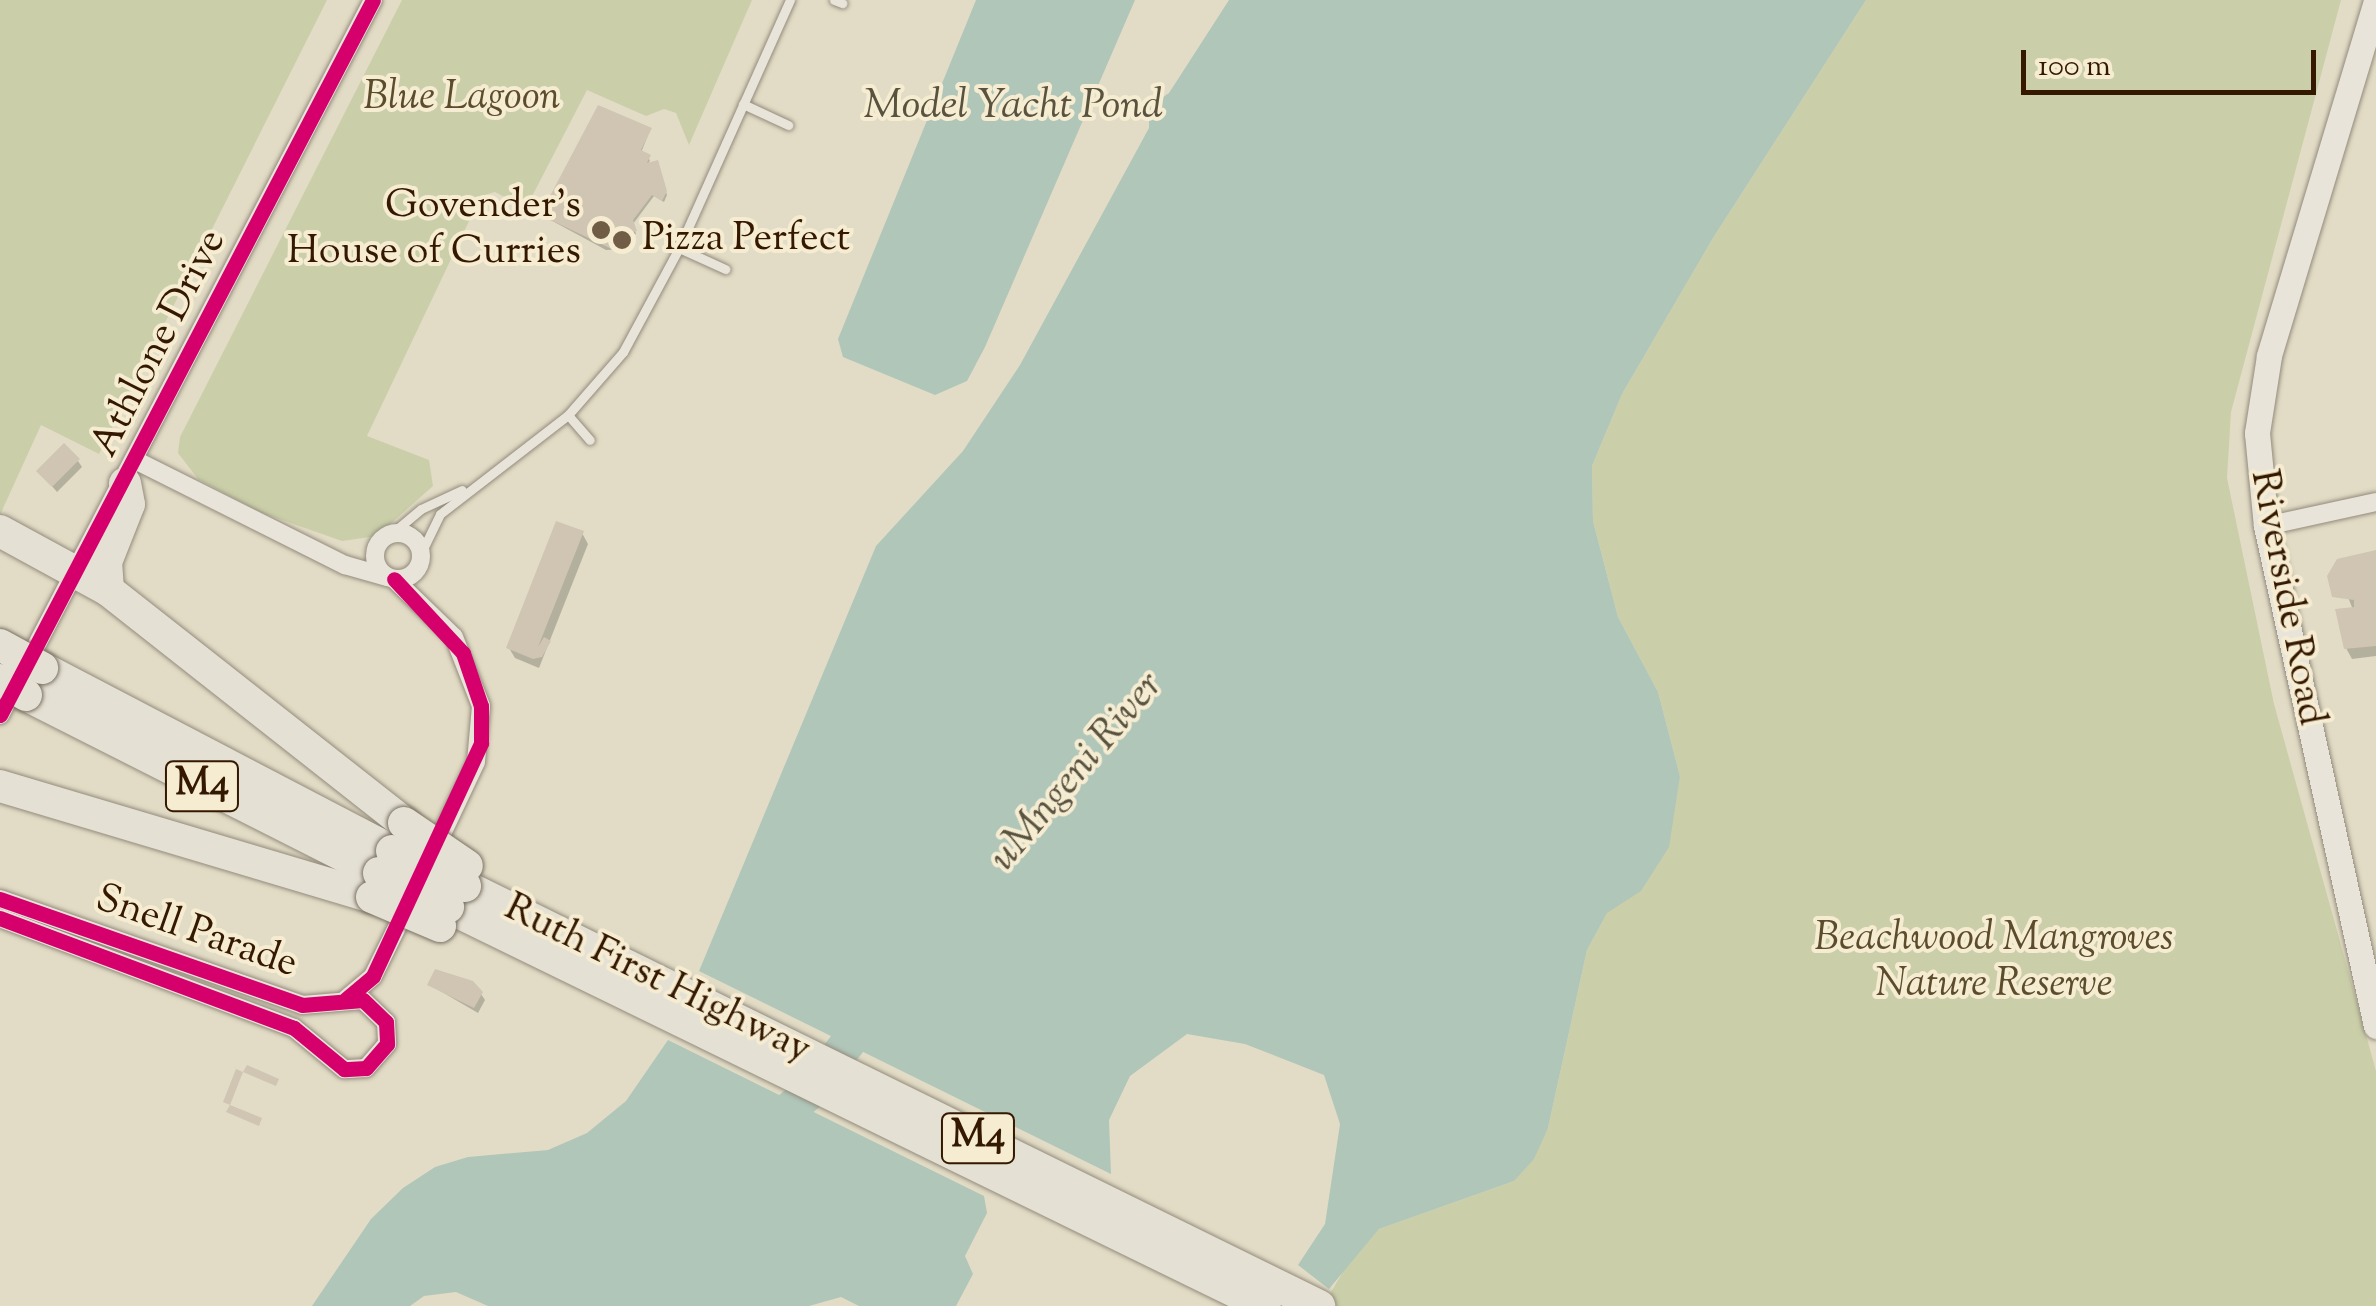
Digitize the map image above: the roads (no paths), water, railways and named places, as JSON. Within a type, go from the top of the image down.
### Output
[{"type":"highway","points":[[108,590],[106,562],[129,504],[131,472]]},
{"type":"highway","points":[[0,532],[77,568],[108,590],[387,861]]},
{"type":"highway","name":"Ruth First Highway","points":[[0,645],[17,689],[387,861],[1265,1306]]},
{"type":"highway","points":[[0,786],[387,861],[622,982]]},
{"type":"highway","name":"Ruth First Highway","points":[[622,982],[1319,1306]]},
{"type":"main road","name":"Riverside Road","points":[[2376,1],[2260,394],[2258,479],[2376,1026]]},
{"type":"street","name":"Athlone Drive","points":[[17,689],[372,0]]},
{"type":"street","points":[[131,472],[326,556],[391,578],[414,572],[420,553],[413,538],[383,541],[326,556]]},
{"type":"street","points":[[2266,526],[2376,502]]},
{"type":"street","points":[[346,999],[372,976],[481,743],[481,706],[463,654],[375,562],[383,541]]},
{"type":"street","name":"Snell Parade","points":[[0,900],[302,1005],[346,999],[373,1005],[388,1033],[382,1054],[355,1070],[334,1066],[294,1028],[0,918]]},
{"type":"lane","points":[[420,553],[434,521],[470,487],[568,415],[622,352],[679,248],[790,0]]},
{"type":"lane","points":[[743,104],[788,125]]},
{"type":"lane","points":[[679,248],[726,269]]},
{"type":"lane","points":[[568,415],[590,440]]},
{"type":"lane","points":[[383,541],[421,509],[470,487]]},
{"type":"water","name":"Model Yacht Pond","points":[[976,0],[1135,0],[985,347],[967,381],[935,395],[843,357],[838,339]]},
{"type":"water","points":[[1229,0],[1866,0],[1713,238],[1622,394],[1592,466],[1593,521],[1618,617],[1658,692],[1680,776],[1669,847],[1641,891],[1607,913],[1587,950],[1548,1128],[1534,1159],[1514,1181],[1379,1229],[1329,1289],[1298,1265],[1325,1224],[1340,1124],[1324,1075],[1245,1044],[1187,1034],[1130,1076],[1109,1120],[1111,1174],[699,971],[876,546],[963,451],[1020,365],[1149,128],[1149,107],[1169,93]]},
{"type":"water","points":[[668,1040],[984,1196],[987,1213],[965,1256],[973,1274],[956,1306],[859,1306],[841,1297],[809,1306],[488,1306],[456,1292],[424,1296],[410,1306],[312,1306],[371,1219],[403,1188],[435,1167],[468,1157],[548,1150],[587,1133],[626,1101]]},
{"type":"waterway","name":"uMngeni River","points":[[759,1134],[808,1093],[875,1007]]},
{"type":"place","name":"Govender's House of Curries","points":[[601,230]]},
{"type":"place","name":"Pizza Perfect","points":[[622,240]]},
{"type":"park label","name":"Blue Lagoon","points":[[462,99]]},
{"type":"park label","name":"Beachwood Mangroves Nature Reserve","points":[[1994,963]]}]
